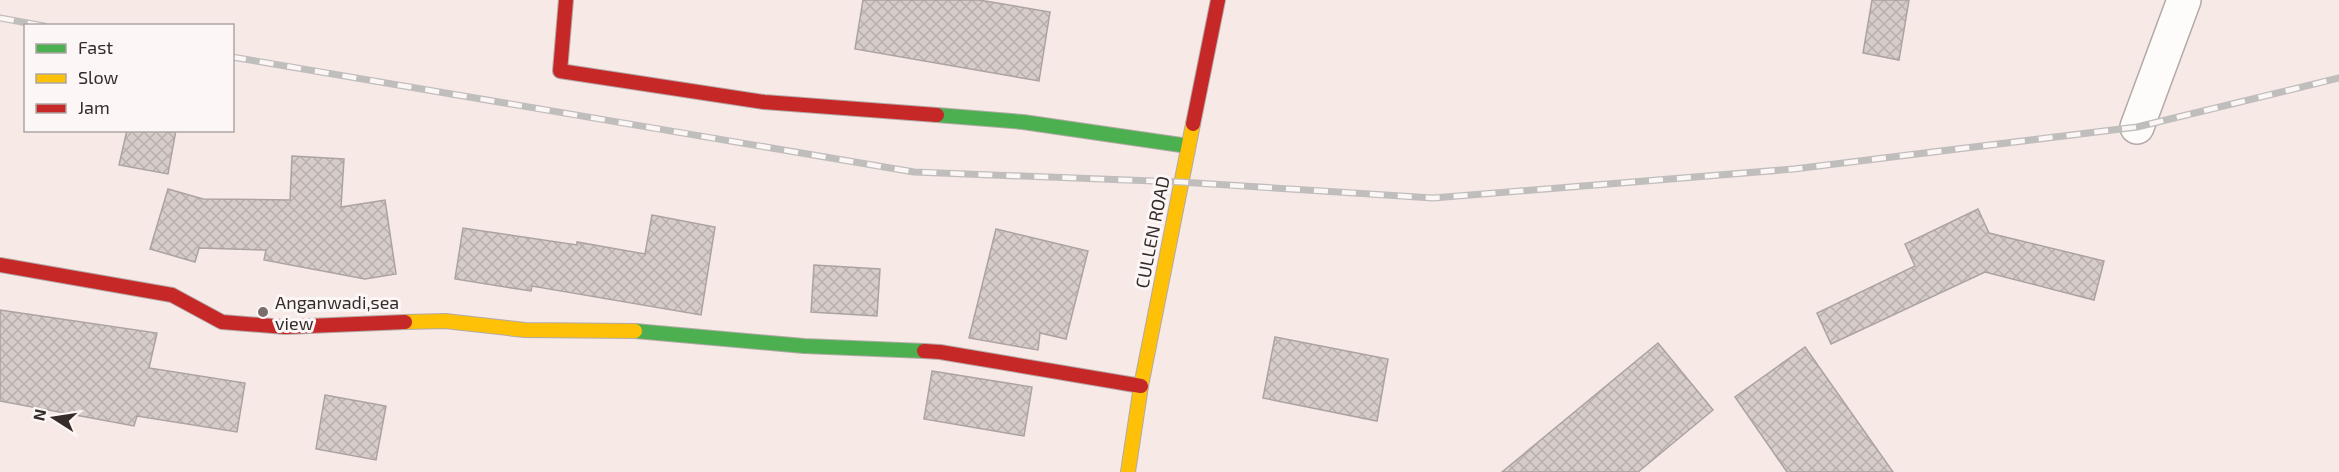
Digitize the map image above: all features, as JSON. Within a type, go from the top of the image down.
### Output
[{"type":"street","points":[[566,0],[560,71],[764,102],[1023,122],[1188,147]]},
{"type":"street","name":"CULLEN ROAD","points":[[1128,472],[1141,386],[1218,0]]},
{"type":"street","points":[[2138,127],[2184,0]]},
{"type":"street","points":[[0,265],[172,295],[222,322],[285,327],[445,321],[525,330],[619,330],[804,346],[940,352],[1141,386]]},
{"type":"building","points":[[863,0],[979,0],[1050,12],[1039,81],[855,49]]},
{"type":"building","points":[[1872,0],[1909,0],[1899,60],[1863,53]]},
{"type":"building","points":[[127,132],[176,132],[168,174],[119,165]]},
{"type":"building","points":[[292,156],[344,159],[341,207],[385,200],[396,274],[365,279],[264,260],[266,250],[199,248],[195,262],[150,249],[168,189],[203,199],[290,200]]},
{"type":"building","points":[[1978,209],[1989,233],[2104,261],[2094,300],[1985,272],[1831,344],[1817,313],[1915,266],[1905,244]]},
{"type":"building","points":[[652,215],[715,227],[701,315],[532,286],[531,291],[455,279],[463,228],[577,245],[577,242],[645,254]]},
{"type":"building","points":[[996,229],[1088,251],[1066,339],[1040,333],[1038,350],[969,338]]},
{"type":"building","points":[[814,265],[880,269],[877,316],[811,312]]},
{"type":"building","points":[[0,310],[157,333],[149,368],[245,383],[237,432],[137,416],[134,426],[0,401]]},
{"type":"building","points":[[1275,337],[1388,359],[1377,421],[1263,398]]},
{"type":"building","points":[[1658,343],[1713,410],[1638,472],[1502,472]]},
{"type":"building","points":[[1805,347],[1893,472],[1787,472],[1735,397]]},
{"type":"building","points":[[932,371],[1032,387],[1024,436],[924,419]]},
{"type":"building","points":[[325,395],[386,406],[376,460],[316,449]]},
{"type":"railway","points":[[0,18],[33,24]]},
{"type":"railway","points":[[234,57],[914,172],[1180,182],[1433,198],[1794,169],[2137,127],[2339,78]]},
{"type":"traffic: fast","points":[[937,115],[1023,122],[1188,146]]},
{"type":"traffic: fast","points":[[635,331],[804,346],[924,351]]},
{"type":"traffic: slow","points":[[1128,472],[1141,386],[1193,124]]},
{"type":"traffic: slow","points":[[405,322],[445,321],[525,330],[635,331]]},
{"type":"traffic: jam","points":[[566,0],[560,71],[764,102],[937,115]]},
{"type":"traffic: jam","points":[[1193,124],[1218,0]]},
{"type":"traffic: jam","points":[[0,265],[172,295],[222,322],[285,327],[405,322]]},
{"type":"traffic: jam","points":[[924,351],[1141,386]]},
{"type":"place","name":"Anganwadi,sea view","points":[[263,312]]}]
